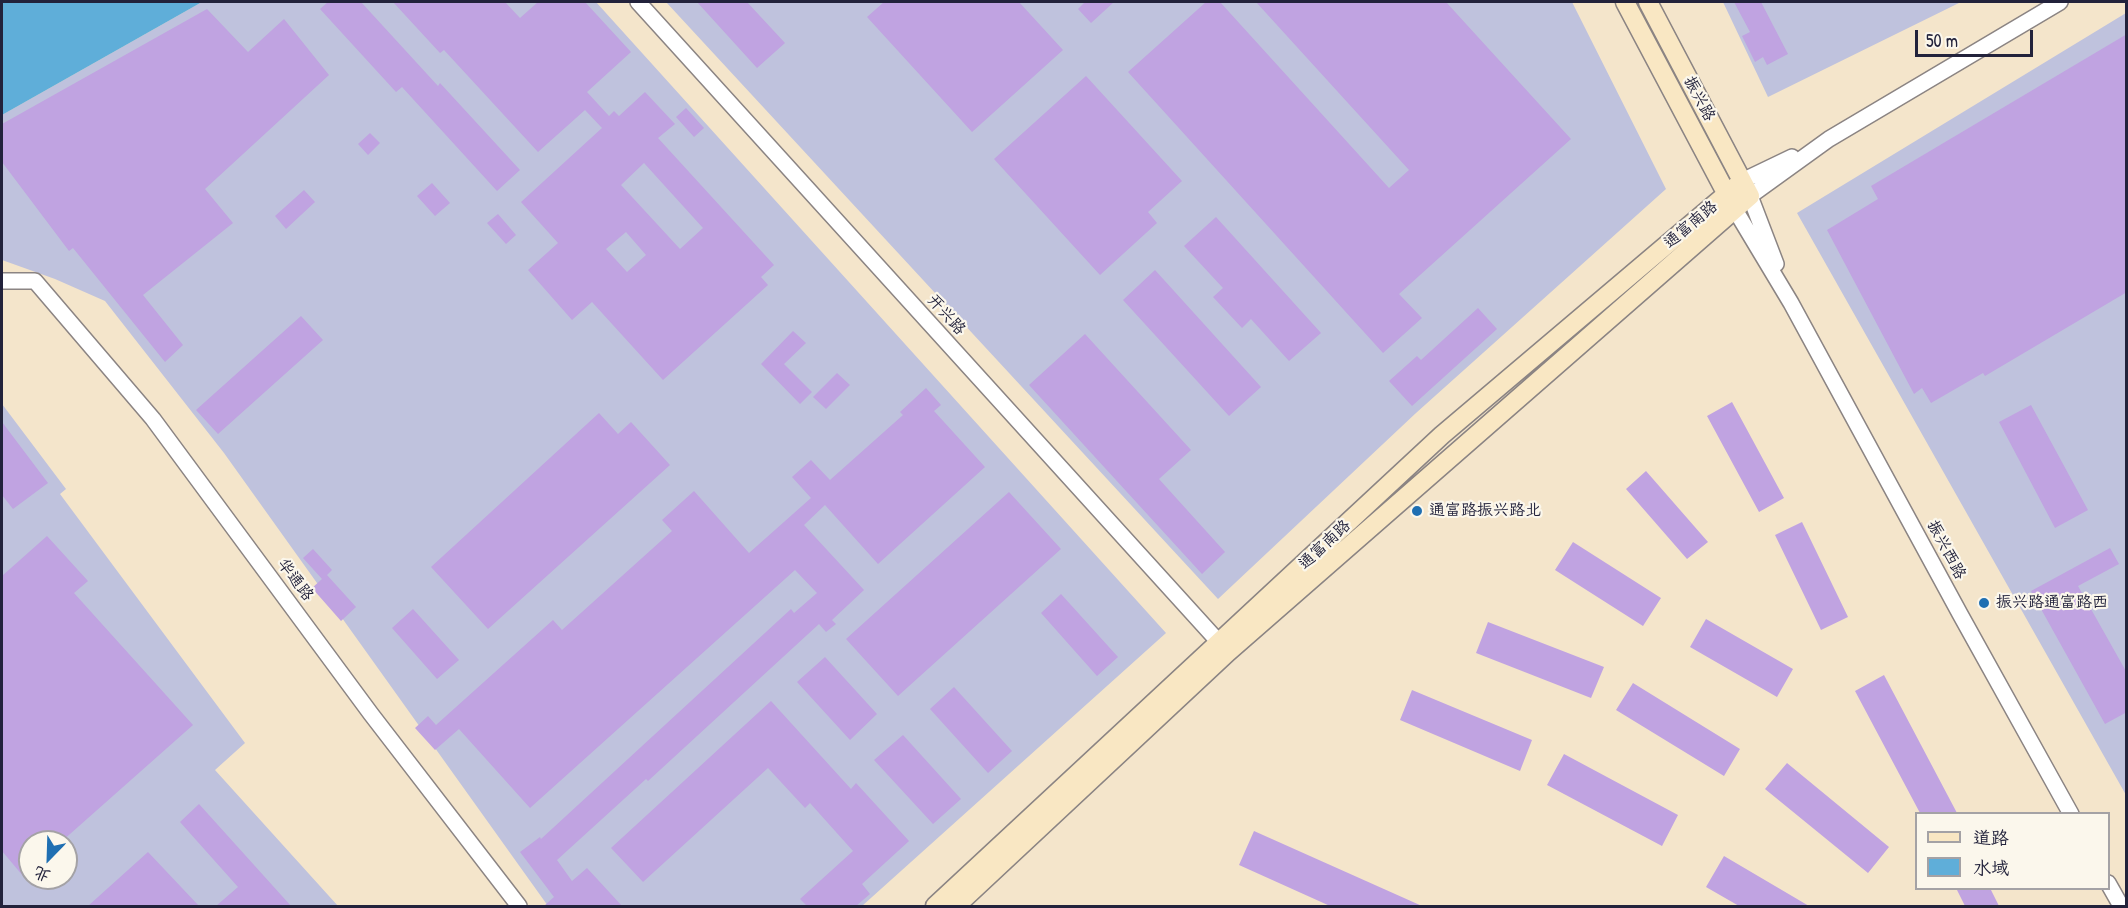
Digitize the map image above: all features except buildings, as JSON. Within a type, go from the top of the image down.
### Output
[{"type":"main road","name":"振兴路","points":[[1624,2],[1730,202]]},
{"type":"main road","name":"振兴路","points":[[1648,2],[1746,189]]},
{"type":"main road","name":"通富南路","points":[[956,906],[1442,435],[1746,189]]},
{"type":"main road","name":"通富南路","points":[[935,906],[1224,647]]},
{"type":"street","name":"开兴路","points":[[638,2],[1224,647]]},
{"type":"street","points":[[1746,189],[2060,2]]},
{"type":"street","name":"振兴西路","points":[[1746,189],[1791,303]]},
{"type":"street","name":"振兴西路","points":[[1730,202],[1791,303],[1954,604],[2070,812]]},
{"type":"street","name":"华通路","points":[[2,281],[35,281],[153,419],[371,714],[519,906]]},
{"type":"street","points":[[2110,885],[2121,906]]},
{"type":"shaded area","points":[[202,2],[596,2],[1166,633],[862,906],[548,906],[224,453],[105,301],[55,279],[2,260],[2,115]]},
{"type":"shaded area","points":[[666,2],[1572,2],[1666,189],[1416,413],[1218,599]]},
{"type":"shaded area","points":[[1723,2],[1961,2],[1768,97]]},
{"type":"shaded area","points":[[2126,13],[2126,795],[1797,213]]},
{"type":"shaded area","points":[[2,404],[66,489],[60,494],[245,743],[215,770],[338,906],[2,906]]},
{"type":"water","points":[[2,2],[202,2],[2,115]]},
{"type":"place","name":"通富路振兴路北","points":[[1417,511]]},
{"type":"place","name":"振兴路通富路西","points":[[1984,603]]}]
